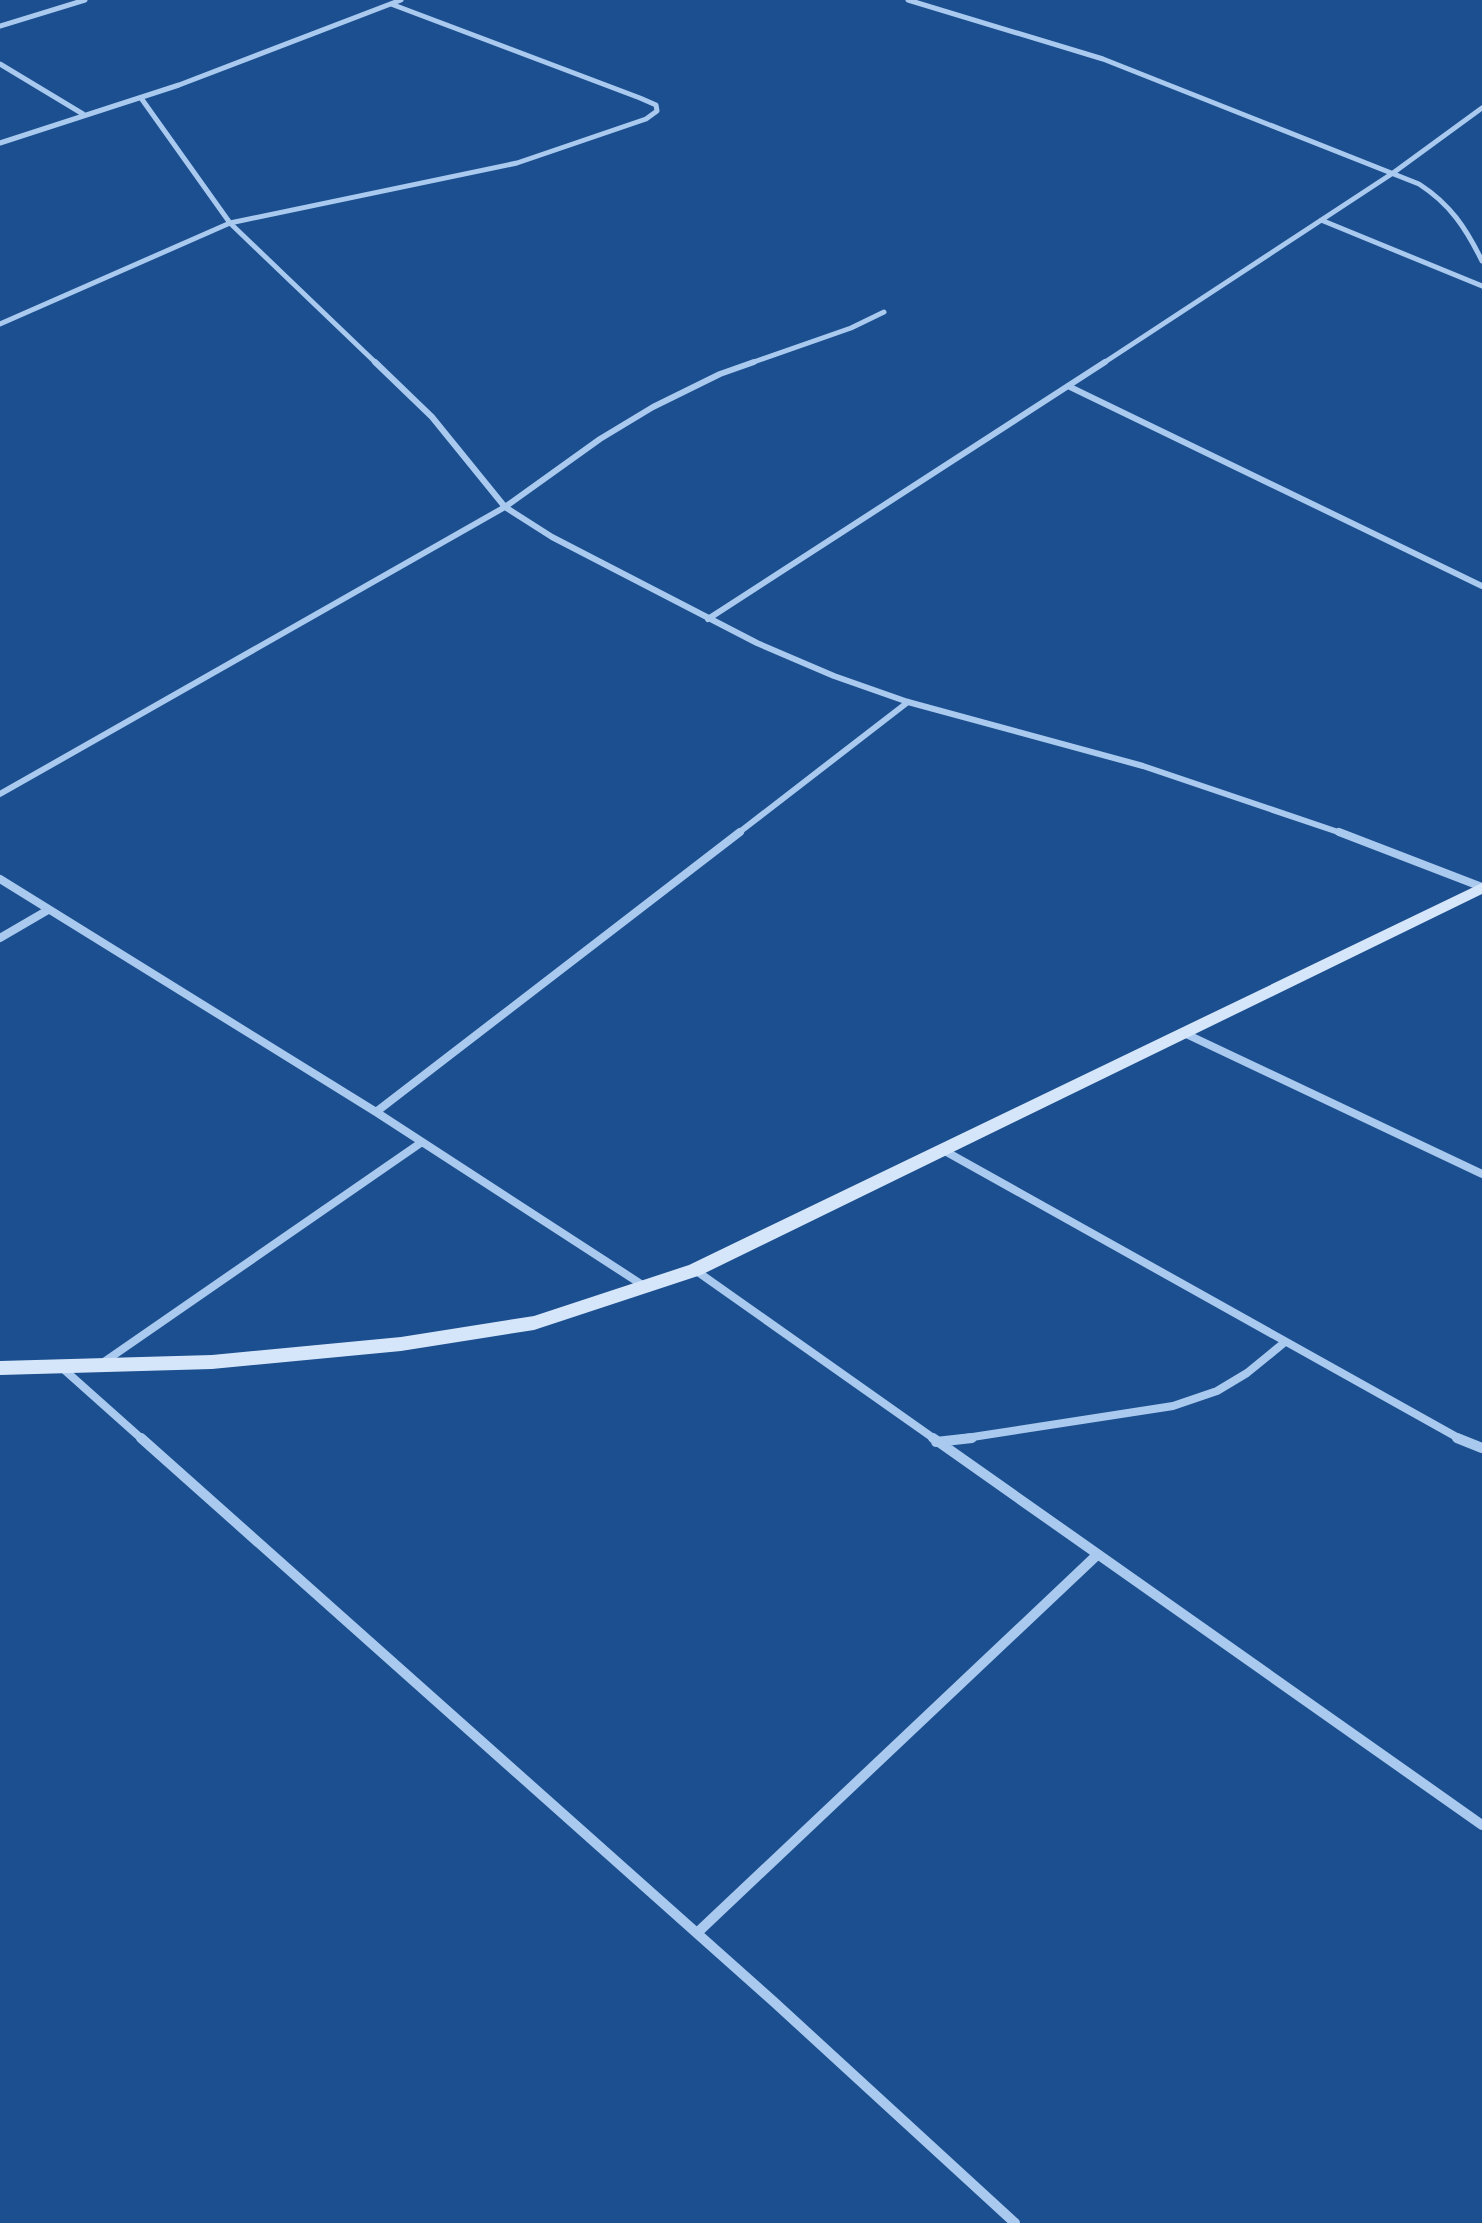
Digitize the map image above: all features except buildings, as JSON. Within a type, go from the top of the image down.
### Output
[{"type":"street","points":[[0,26],[85,0]]},
{"type":"street","points":[[0,143],[141,98],[401,0]]},
{"type":"street","points":[[908,0],[965,14],[1148,75],[1393,173],[1441,197],[1459,215],[1482,261]]},
{"type":"street","points":[[0,324],[230,223],[517,163],[646,119],[657,111],[656,105],[640,98],[391,4]]},
{"type":"street","points":[[0,64],[83,114]]},
{"type":"street","points":[[141,98],[230,223],[432,417],[505,507],[552,537],[708,619],[834,676],[908,702],[1143,766],[1317,823],[1482,888]]},
{"type":"street","points":[[708,619],[1393,173],[1482,108]]},
{"type":"street","points":[[1321,220],[1482,286]]},
{"type":"street","points":[[0,794],[505,507],[600,439],[653,407],[720,374],[821,339],[884,312]]},
{"type":"street","points":[[1068,386],[1482,586]]},
{"type":"street","points":[[376,1112],[908,702]]},
{"type":"street","points":[[0,879],[376,1112],[644,1286]]},
{"type":"street","points":[[0,1368],[212,1362],[401,1344],[534,1323],[695,1270],[1482,888]]},
{"type":"street","points":[[0,938],[48,910]]},
{"type":"street","points":[[1184,1033],[1482,1174]]},
{"type":"street","points":[[100,1364],[422,1142]]},
{"type":"street","points":[[943,1150],[1459,1439],[1482,1448]]},
{"type":"street","points":[[695,1270],[1482,1825]]},
{"type":"street","points":[[935,1442],[992,1436],[1173,1406],[1217,1391],[1247,1373],[1285,1342]]},
{"type":"street","points":[[59,1365],[697,1933],[1015,2223]]},
{"type":"street","points":[[697,1933],[1097,1555]]}]
